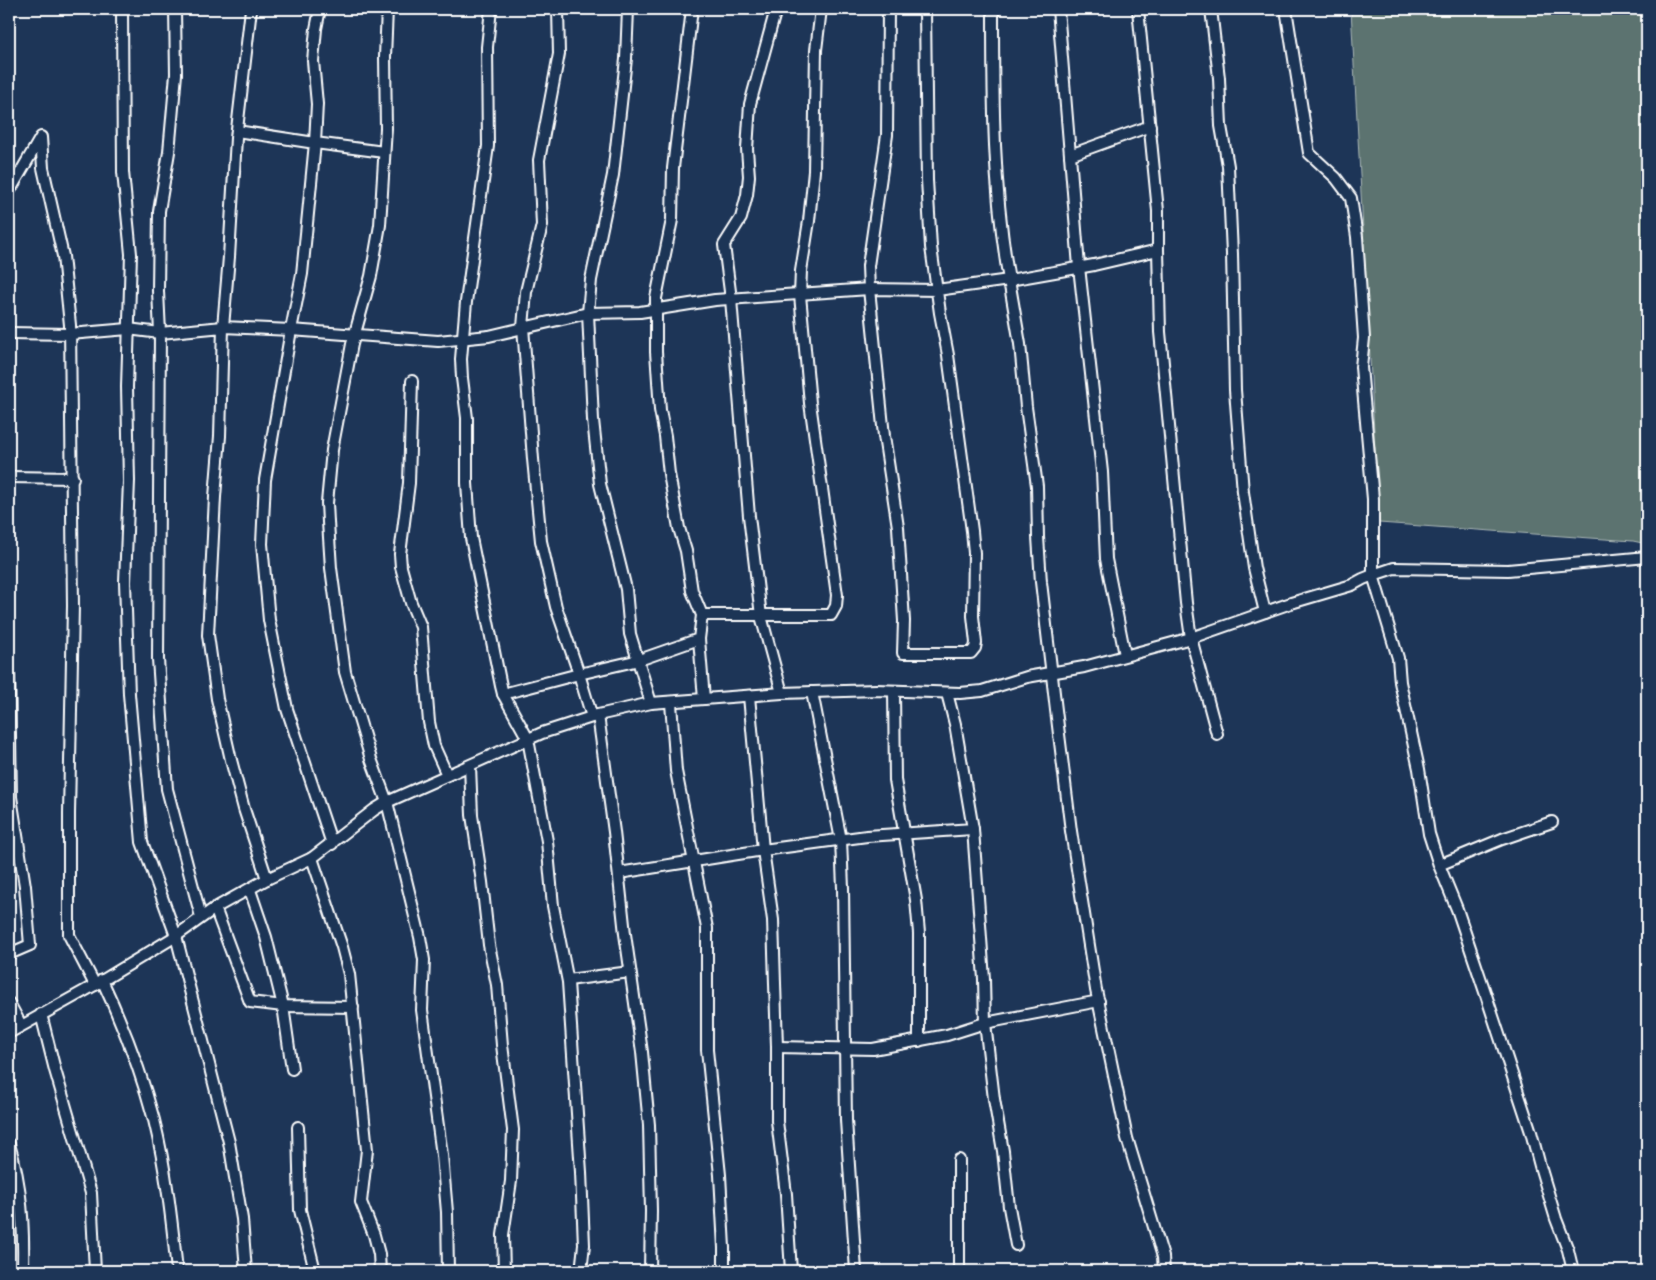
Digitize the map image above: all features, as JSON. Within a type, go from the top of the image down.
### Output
[{"type":"street","points":[[122,9],[123,172],[131,254],[128,329],[129,481],[126,582],[129,694],[142,842],[176,936],[229,1142],[242,1219],[246,1271]]},
{"type":"street","points":[[175,9],[176,74],[169,152],[159,210],[158,659],[167,789],[201,917]]},
{"type":"street","points":[[251,9],[237,130],[230,257],[223,327],[220,436],[208,635],[217,699],[231,760],[244,809],[267,879]]},
{"type":"street","points":[[320,9],[313,61],[317,104],[315,143],[302,274],[265,480],[262,544],[270,620],[287,709],[332,844]]},
{"type":"street","points":[[387,9],[385,57],[386,128],[380,225],[372,276],[355,336],[332,450],[327,503],[331,568],[345,672],[369,752],[387,802],[424,960],[422,1010],[442,1155],[447,1212],[448,1271]]},
{"type":"street","points":[[491,9],[487,47],[488,146],[462,339],[462,378],[467,418],[468,512],[477,571],[504,694],[528,739],[547,841],[553,906],[568,980],[581,1172],[584,1245],[581,1271]]},
{"type":"street","points":[[558,9],[559,54],[539,160],[542,225],[526,292],[523,327],[541,541],[556,607],[595,716],[619,873],[630,972],[642,1052],[649,1125],[652,1211],[650,1271]]},
{"type":"street","points":[[628,9],[626,59],[613,175],[591,280],[588,313],[593,420],[600,484],[626,589],[630,634],[651,703]]},
{"type":"street","points":[[692,9],[674,168],[672,220],[658,286],[657,380],[669,474],[679,528],[686,551],[692,591],[702,615],[699,639],[704,699]]},
{"type":"street","points":[[776,9],[750,104],[747,149],[749,176],[747,195],[741,218],[724,242],[731,300],[749,516],[762,616],[782,693]]},
{"type":"street","points":[[702,615],[830,615],[836,606],[837,595],[810,403],[800,294],[801,271],[814,171],[816,50],[821,9]]},
{"type":"street","points":[[888,9],[886,135],[868,266],[884,436],[898,527],[904,621],[902,653],[971,653],[976,643],[973,616],[974,553],[972,531],[950,365],[930,247],[925,9]]},
{"type":"street","points":[[993,9],[995,158],[1001,228],[1020,344],[1026,407],[1037,486],[1041,582],[1071,831],[1099,1001],[1127,1138],[1163,1257],[1164,1271]]},
{"type":"street","points":[[1058,9],[1079,267],[1102,472],[1106,559],[1125,656]]},
{"type":"street","points":[[1138,9],[1158,211],[1160,332],[1179,541],[1191,638],[1217,734]]},
{"type":"street","points":[[1211,9],[1219,78],[1221,126],[1228,166],[1236,390],[1243,492],[1254,568],[1265,612]]},
{"type":"street","points":[[1286,9],[1309,153],[1336,178],[1351,198],[1357,237],[1364,338],[1361,367],[1373,499],[1373,575],[1398,658],[1400,682],[1419,769],[1429,834],[1438,865],[1457,909],[1486,995],[1574,1271]]},
{"type":"street","points":[[1070,155],[1150,126]]},
{"type":"street","points":[[237,130],[384,152]]},
{"type":"street","points":[[9,192],[41,138],[43,168],[63,256],[70,334],[73,606],[69,936],[99,982],[126,1033],[154,1120],[171,1221],[177,1271]]},
{"type":"street","points":[[9,333],[70,334],[128,329],[160,333],[223,327],[438,341],[489,336],[588,313],[640,312],[715,300],[869,290],[937,290],[1010,280],[1158,250]]},
{"type":"street","points":[[412,381],[408,483],[400,554],[401,567],[421,627],[432,741],[447,775]]},
{"type":"street","points":[[9,477],[72,478]]},
{"type":"street","points":[[9,1033],[176,936],[215,908],[267,879],[312,858],[387,802],[528,739],[595,716],[651,703],[671,703],[782,693],[866,690],[947,693],[982,691],[1027,677],[1084,666],[1191,638],[1265,612],[1352,585],[1362,579],[1394,568],[1508,570],[1647,557]]},
{"type":"street","points":[[504,694],[639,660],[699,639]]},
{"type":"street","points":[[9,673],[11,797],[25,886],[30,945],[9,954]]},
{"type":"street","points":[[894,691],[895,780],[916,900],[919,933],[919,1041]]},
{"type":"street","points":[[812,692],[841,840],[847,1158],[856,1271]]},
{"type":"street","points":[[947,693],[955,724],[973,829],[984,979],[985,1023],[994,1100],[1016,1245]]},
{"type":"street","points":[[749,696],[763,850],[773,920],[777,1121],[786,1194],[791,1271]]},
{"type":"street","points":[[671,703],[676,771],[707,928],[708,1050],[720,1175],[724,1271]]},
{"type":"street","points":[[470,766],[472,814],[489,945],[497,985],[502,1045],[513,1130],[511,1180],[503,1235],[504,1271]]},
{"type":"street","points":[[1438,865],[1502,839],[1552,822]]},
{"type":"street","points":[[619,873],[763,850],[841,840],[905,833],[973,829]]},
{"type":"street","points":[[312,858],[342,947],[349,974],[367,1150],[361,1202],[374,1235],[380,1271]]},
{"type":"street","points":[[250,890],[266,937],[283,1006],[292,1069]]},
{"type":"street","points":[[215,908],[250,1002],[283,1006],[353,1007]]},
{"type":"street","points":[[568,980],[630,972]]},
{"type":"street","points":[[777,1047],[873,1049],[947,1035],[985,1023],[1099,1001]]},
{"type":"street","points":[[9,1003],[21,1026]]},
{"type":"street","points":[[42,1014],[55,1070],[91,1193],[95,1271]]},
{"type":"street","points":[[298,1127],[300,1210],[315,1271]]},
{"type":"street","points":[[9,1144],[16,1166],[22,1214],[23,1271]]},
{"type":"street","points":[[959,1160],[959,1271]]},
{"type":"green space","points":[[1351,9],[1647,9],[1647,544],[1633,541],[1379,523]]}]
